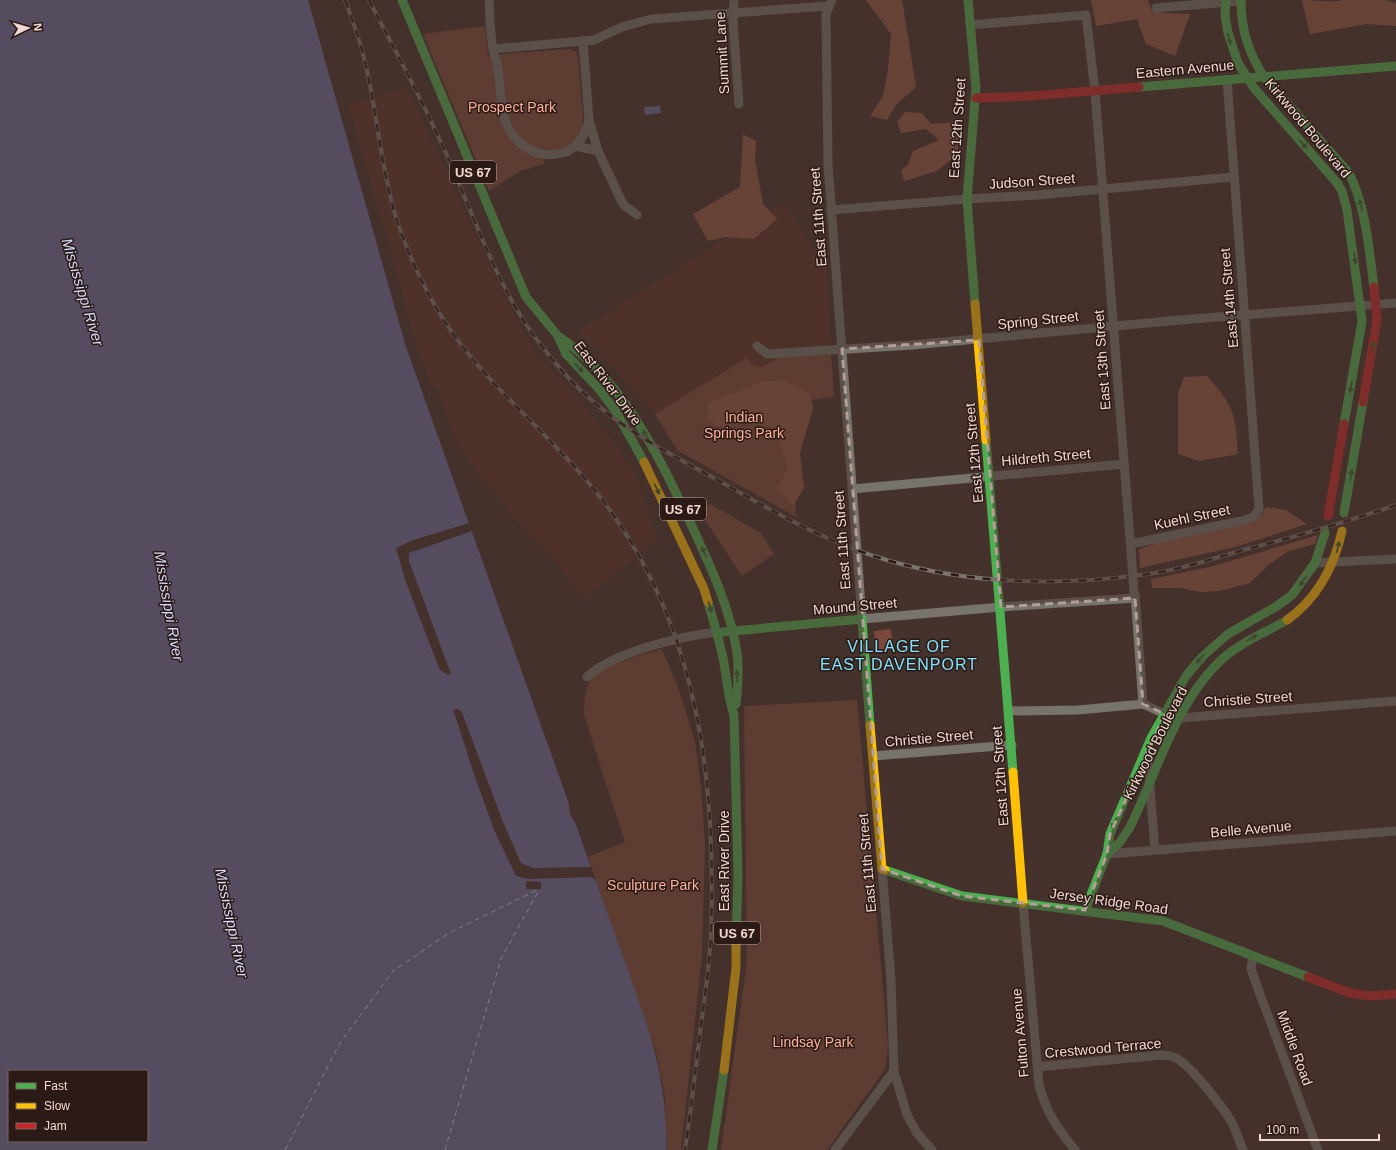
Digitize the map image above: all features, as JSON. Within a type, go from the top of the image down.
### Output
[{"type":"street","name":"East River Drive","points":[[402,0],[526,297],[558,336],[566,354],[599,389],[631,436],[695,568],[704,590],[717,632],[724,664],[728,698],[734,715]]},
{"type":"street","points":[[489,0],[493,49],[498,70],[501,106],[504,120],[517,141],[538,154],[563,153],[576,146],[584,136],[589,120]]},
{"type":"street","name":"Summit Lane","points":[[734,0],[733,13],[739,104]]},
{"type":"street","name":"East 12th Street","points":[[968,0],[976,98],[967,199],[1012,745],[1023,904]]},
{"type":"street","points":[[1156,8],[1240,0]]},
{"type":"street","name":"Kirkwood Boulevard","points":[[1240,0],[1243,32],[1248,50],[1264,77],[1343,166],[1356,185],[1361,202],[1377,305],[1377,320],[1344,514]]},
{"type":"street","name":"Kirkwood Boulevard","points":[[1226,1],[1226,15],[1231,46],[1238,63],[1254,88],[1331,175],[1342,190],[1348,217],[1362,321],[1328,516]]},
{"type":"street","points":[[493,49],[594,40],[622,27],[651,19],[733,13],[830,3]]},
{"type":"street","name":"East 11th Street","points":[[830,3],[826,14],[828,164],[891,987],[894,1071],[907,1115],[917,1133],[932,1150]]},
{"type":"street","name":"East 13th Street","points":[[970,25],[1086,15],[1095,91],[1143,704]]},
{"type":"street","points":[[583,42],[589,120],[598,151],[624,205],[637,215]]},
{"type":"street","name":"Eastern Avenue","points":[[976,98],[1095,91],[1396,66]]},
{"type":"street","name":"East 14th Street","points":[[1227,79],[1259,499],[1259,509],[1257,513]]},
{"type":"street","points":[[576,146],[598,151]]},
{"type":"street","name":"Judson Street","points":[[831,210],[1038,195],[1234,177]]},
{"type":"street","name":"Spring Street","points":[[757,346],[767,354],[979,340],[1113,326],[1396,304]]},
{"type":"street","name":"East River Drive","points":[[558,336],[573,345],[620,396],[655,451],[707,559],[724,601],[731,631],[737,674],[738,696],[734,715],[738,875],[736,954],[730,1026],[712,1150]]},
{"type":"street","name":"Hildreth Street","points":[[852,489],[1124,464]]},
{"type":"street","name":"Kuehl Street","points":[[1131,547],[1241,521],[1254,517],[1257,513]]},
{"type":"street","name":"Kirkwood Boulevard","points":[[1107,854],[1123,839],[1180,718],[1192,697],[1219,663],[1238,647],[1289,618],[1306,604],[1323,583],[1333,563],[1342,531]]},
{"type":"street","name":"Kirkwood Boulevard","points":[[1085,910],[1107,854],[1110,834],[1147,748],[1186,676],[1202,657],[1228,634],[1277,606],[1292,595],[1315,563],[1325,533]]},
{"type":"street","points":[[1315,563],[1396,559]]},
{"type":"street","name":"Mound Street","points":[[587,677],[597,667],[624,656],[677,638],[717,632],[1135,595]]},
{"type":"street","name":"Christie Street","points":[[1009,711],[1078,710],[1143,704],[1165,714],[1180,718],[1396,702]]},
{"type":"street","name":"Christie Street","points":[[873,756],[1012,745]]},
{"type":"street","points":[[1147,748],[1155,850]]},
{"type":"street","name":"Belle Avenue","points":[[1107,854],[1396,831]]},
{"type":"street","name":"Jersey Ridge Road","points":[[882,869],[940,890],[962,896],[1085,910],[1163,921],[1350,993],[1371,996],[1396,994]]},
{"type":"street","name":"Fulton Avenue","points":[[1023,904],[1037,1067],[1044,1104],[1056,1127],[1074,1150]]},
{"type":"street","name":"Middle Road","points":[[1253,956],[1251,969],[1318,1150]]},
{"type":"street","name":"Crestwood Terrace","points":[[1037,1067],[1166,1055],[1176,1058],[1191,1072],[1232,1122],[1243,1150]]},
{"type":"street","points":[[835,1150],[894,1071]]},
{"type":"highlighted area","points":[[979,340],[1001,607],[1135,598],[1143,704],[1165,714],[1110,834],[1107,854],[1085,910],[962,896],[882,869],[842,349]]},
{"type":"shaded area","points":[[866,0],[902,0],[916,87],[896,105],[887,120],[870,116],[883,96],[888,70],[891,34]]},
{"type":"shaded area","points":[[1091,0],[1148,0],[1152,12],[1190,14],[1175,56],[1146,44],[1137,19],[1096,26]]},
{"type":"shaded area","points":[[1385,0],[1396,3],[1396,26],[1367,24],[1310,34],[1302,1]]},
{"type":"shaded area","points":[[407,88],[511,310],[538,356],[586,408],[633,469],[657,540],[584,598],[538,539],[535,542],[458,447],[437,388],[433,389],[414,339],[382,215],[380,215],[349,104]]},
{"type":"shaded area","points":[[905,112],[922,113],[931,124],[959,122],[958,154],[937,171],[904,181],[901,170],[908,165],[913,151],[939,140],[926,129],[901,133],[897,122]]},
{"type":"shaded area","points":[[743,134],[756,141],[755,160],[763,204],[777,219],[754,239],[725,237],[708,241],[693,214],[740,187]]},
{"type":"shaded area","points":[[784,203],[815,252],[826,247],[831,353],[769,363],[761,367],[753,365],[746,358],[656,413],[578,331]]},
{"type":"shaded area","points":[[1207,376],[1223,396],[1232,412],[1236,429],[1238,454],[1200,461],[1178,454],[1178,394],[1184,377]]},
{"type":"shaded area","points":[[784,380],[810,393],[813,408],[800,453],[804,488],[793,506],[777,488],[788,469],[775,427],[746,423],[720,427],[707,419],[708,403],[762,382]]},
{"type":"shaded area","points":[[1266,507],[1286,510],[1307,524],[1235,547],[1140,568],[1139,549],[1166,540],[1244,523],[1261,516]]},
{"type":"shaded area","points":[[1318,535],[1315,544],[1289,551],[1268,565],[1250,583],[1220,591],[1201,592],[1179,588],[1152,588],[1151,579],[1210,567]]},
{"type":"green space","name":"Prospect Park","points":[[485,26],[488,55],[570,49],[576,52],[578,58],[583,116],[579,136],[570,147],[560,150],[542,151],[544,164],[520,171],[489,191],[423,34]]},
{"type":"green space","name":"Indian Springs Park","points":[[831,353],[834,397],[809,400],[793,458],[796,517],[677,450],[655,414],[746,358],[753,365],[761,367],[780,357]]},
{"type":"green space","points":[[710,504],[761,533],[774,554],[742,576],[699,511]]},
{"type":"green space","points":[[891,629],[893,648],[876,650],[874,631]]},
{"type":"green space","name":"Sculpture Park","points":[[662,649],[678,687],[695,741],[701,787],[705,844],[702,955],[681,1150],[666,1150],[665,1096],[656,1053],[588,857],[625,842],[584,715],[587,687],[591,679],[604,669],[635,657]]},
{"type":"green space","name":"Lindsay Park","points":[[857,700],[888,1046],[885,1069],[827,1150],[721,1150],[747,961],[744,706]]},
{"type":"water","name":"Mississippi River","points":[[0,0],[308,0],[405,344],[569,804],[570,814],[575,822],[648,1030],[655,1053],[664,1099],[666,1150],[0,1150]]},
{"type":"water","points":[[660,106],[661,113],[645,115],[644,107]]},
{"type":"pier","points":[[469,523],[472,531],[409,553],[409,561],[451,674],[448,675],[440,670],[435,658],[406,582],[396,548],[413,540]]},
{"type":"pier","points":[[455,709],[460,710],[463,715],[503,822],[521,863],[533,868],[591,867],[596,880],[591,877],[529,879],[516,876],[494,830],[473,771],[454,712]]},
{"type":"pier","points":[[526,881],[541,882],[541,889],[526,889]]},
{"type":"ferry route","points":[[285,1150],[340,1043],[393,971],[449,933],[539,889]]},
{"type":"ferry route","points":[[445,1150],[501,959],[539,890]]},
{"type":"railway","points":[[345,0],[366,66],[390,196],[414,266],[429,295],[448,326],[470,355],[493,383],[568,460],[592,487],[614,516],[643,563],[666,612],[684,663],[697,715],[705,768],[710,822],[712,877],[711,931],[708,966],[685,1150]]},
{"type":"railway","points":[[369,0],[430,119],[481,237],[505,287],[532,333],[552,359],[573,383],[589,398],[636,434],[763,506],[804,527],[868,554],[920,569],[1015,581],[1078,581],[1140,575],[1179,568],[1320,529],[1396,505]]},
{"type":"traffic: fast","points":[[402,0],[526,297],[558,336],[566,354],[599,389],[615,410],[644,462]]},
{"type":"traffic: fast","points":[[968,0],[976,88],[967,199],[975,304]]},
{"type":"traffic: fast","points":[[1226,0],[1225,15],[1228,33],[1238,63],[1254,88],[1338,184],[1342,191],[1347,210],[1362,321],[1344,424]]},
{"type":"traffic: fast","points":[[1241,0],[1242,21],[1246,40],[1258,68],[1264,77],[1349,173],[1355,186],[1363,214],[1374,287]]},
{"type":"traffic: fast","points":[[1139,87],[1396,66]]},
{"type":"traffic: fast","points":[[558,336],[581,354],[620,396],[651,444],[678,496],[718,586],[734,636],[738,659],[736,704]]},
{"type":"traffic: fast","points":[[1344,513],[1363,402]]},
{"type":"traffic: fast","points":[[986,440],[1013,772]]},
{"type":"traffic: fast","points":[[1085,910],[1107,854],[1110,834],[1151,738],[1186,676],[1202,657],[1228,634],[1277,606],[1292,595],[1315,563],[1325,533]]},
{"type":"traffic: fast","points":[[708,602],[721,648],[729,696],[734,715],[738,875],[736,945]]},
{"type":"traffic: fast","points":[[723,632],[862,619],[870,725]]},
{"type":"traffic: fast","points":[[1107,854],[1119,843],[1129,829],[1181,714],[1210,672],[1234,650],[1249,640],[1287,620]]},
{"type":"traffic: fast","points":[[885,870],[962,896],[1163,921],[1308,977]]},
{"type":"traffic: fast","points":[[712,1150],[724,1070]]},
{"type":"traffic: slow","points":[[975,304],[986,440]]},
{"type":"traffic: slow","points":[[644,462],[704,589],[708,602]]},
{"type":"traffic: slow","points":[[1287,620],[1308,602],[1323,581],[1339,544],[1342,531]]},
{"type":"traffic: slow","points":[[870,725],[882,869],[885,870]]},
{"type":"traffic: slow","points":[[1013,772],[1023,903]]},
{"type":"traffic: slow","points":[[724,1070],[736,968],[736,945]]},
{"type":"traffic: jam","points":[[976,98],[1031,96],[1139,87]]},
{"type":"traffic: jam","points":[[1363,402],[1377,320],[1374,287]]},
{"type":"traffic: jam","points":[[1328,516],[1344,424]]},
{"type":"traffic: jam","points":[[1308,977],[1350,993],[1371,996],[1396,994]]},
{"type":"district","name":"VILLAGE OF EAST DAVENPORT","points":[[899,655]]}]
